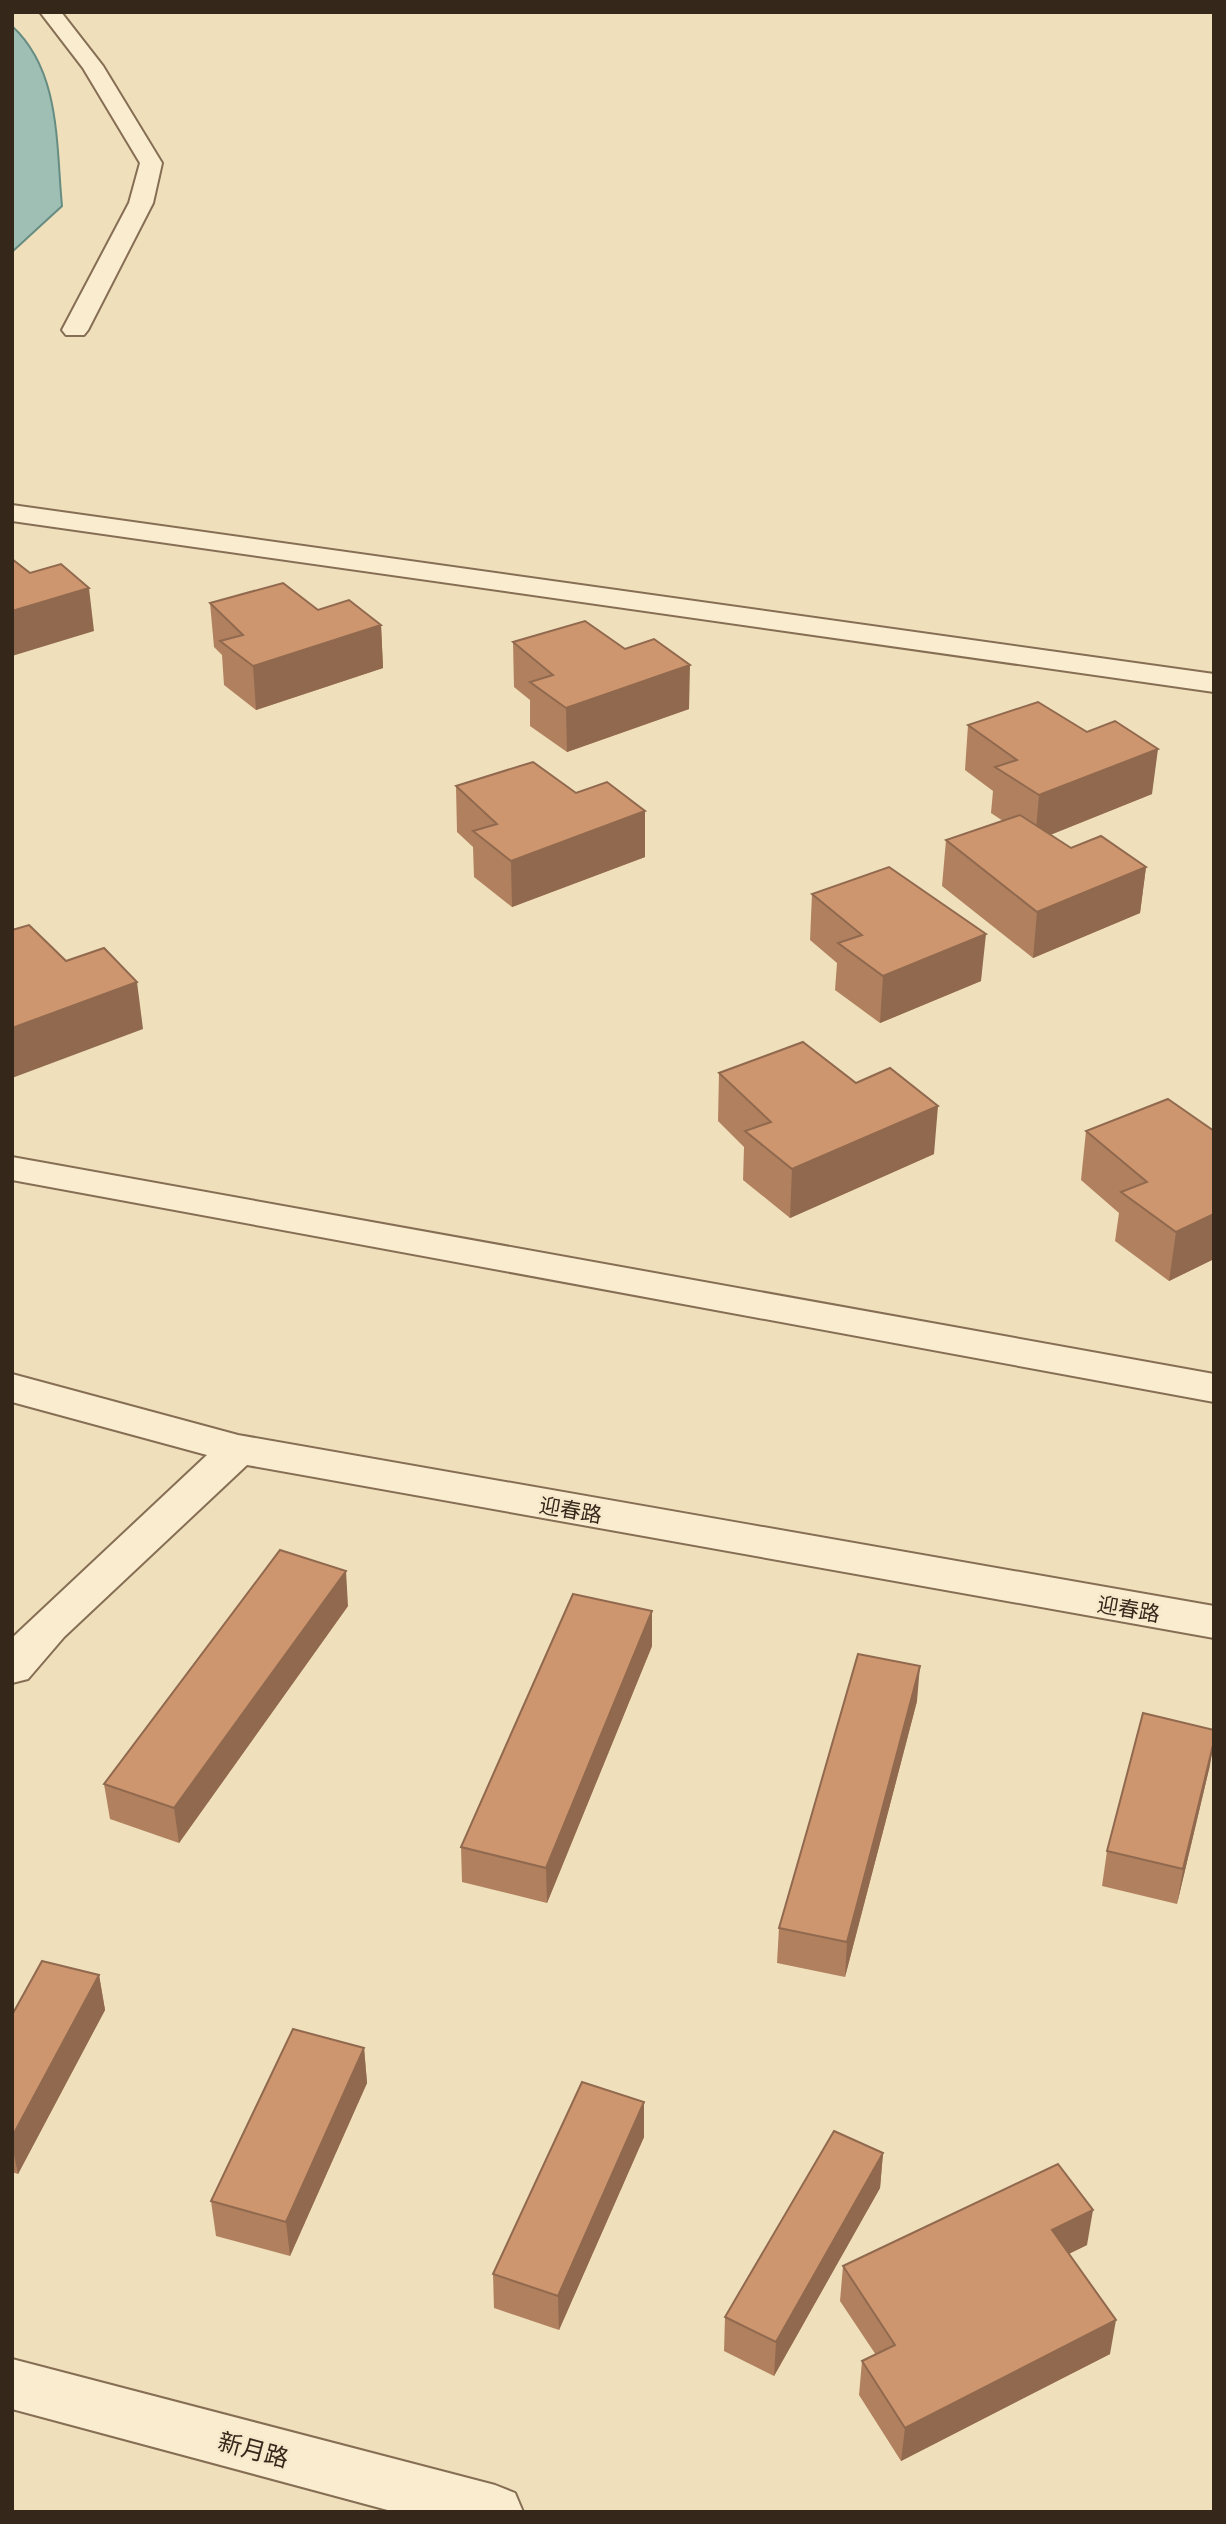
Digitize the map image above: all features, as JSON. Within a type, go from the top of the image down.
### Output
[{"type":"street","points":[[50,12],[92,66],[151,163],[141,203],[75,330]]},
{"type":"street","points":[[12,513],[1214,683]]},
{"type":"street","points":[[12,1168],[1214,1388]]},
{"type":"street","name":"迎春路","points":[[12,1388],[238,1448],[1214,1622]]},
{"type":"street","points":[[12,1667],[49,1626],[238,1448]]},
{"type":"street","name":"新月路","points":[[12,2384],[495,2512]]},
{"type":"water","points":[[12,26],[28,44],[48,87],[56,134],[62,206],[12,252]]},
{"type":"building","points":[[12,559],[30,573],[61,564],[89,588],[12,611]]},
{"type":"building","points":[[283,583],[318,610],[349,600],[381,625],[253,666],[220,641],[243,635],[210,603]]},
{"type":"building","points":[[585,621],[625,649],[654,639],[690,665],[566,708],[530,682],[553,675],[513,642]]},
{"type":"building","points":[[1038,702],[1087,732],[1115,721],[1158,749],[1039,795],[995,767],[1017,760],[968,725]]},
{"type":"building","points":[[533,762],[576,793],[607,782],[645,811],[511,861],[473,831],[497,824],[456,786]]},
{"type":"building","points":[[1020,815],[1071,848],[1101,836],[1146,867],[1037,912],[946,840]]},
{"type":"building","points":[[889,867],[986,934],[883,976],[838,943],[862,935],[812,894]]},
{"type":"building","points":[[29,925],[66,961],[104,948],[137,982],[12,1028],[12,930]]},
{"type":"building","points":[[803,1042],[856,1083],[890,1068],[938,1106],[792,1169],[745,1131],[771,1122],[719,1073]]},
{"type":"building","points":[[1168,1099],[1214,1131],[1214,1214],[1176,1232],[1121,1192],[1147,1182],[1086,1131]]},
{"type":"building","points":[[280,1550],[346,1571],[174,1808],[104,1784]]},
{"type":"building","points":[[573,1594],[652,1611],[546,1868],[461,1847]]},
{"type":"building","points":[[858,1654],[920,1666],[847,1942],[779,1928]]},
{"type":"building","points":[[1143,1713],[1214,1730],[1214,1741],[1183,1869],[1107,1851]]},
{"type":"building","points":[[42,1961],[99,1975],[12,2137],[12,2015]]},
{"type":"building","points":[[293,2029],[364,2048],[286,2222],[211,2201]]},
{"type":"building","points":[[582,2082],[644,2102],[558,2296],[493,2274]]},
{"type":"building","points":[[834,2131],[883,2153],[776,2342],[725,2317]]},
{"type":"building","points":[[1058,2164],[1093,2210],[1052,2230],[1116,2320],[905,2428],[862,2361],[895,2345],[843,2266]]}]
